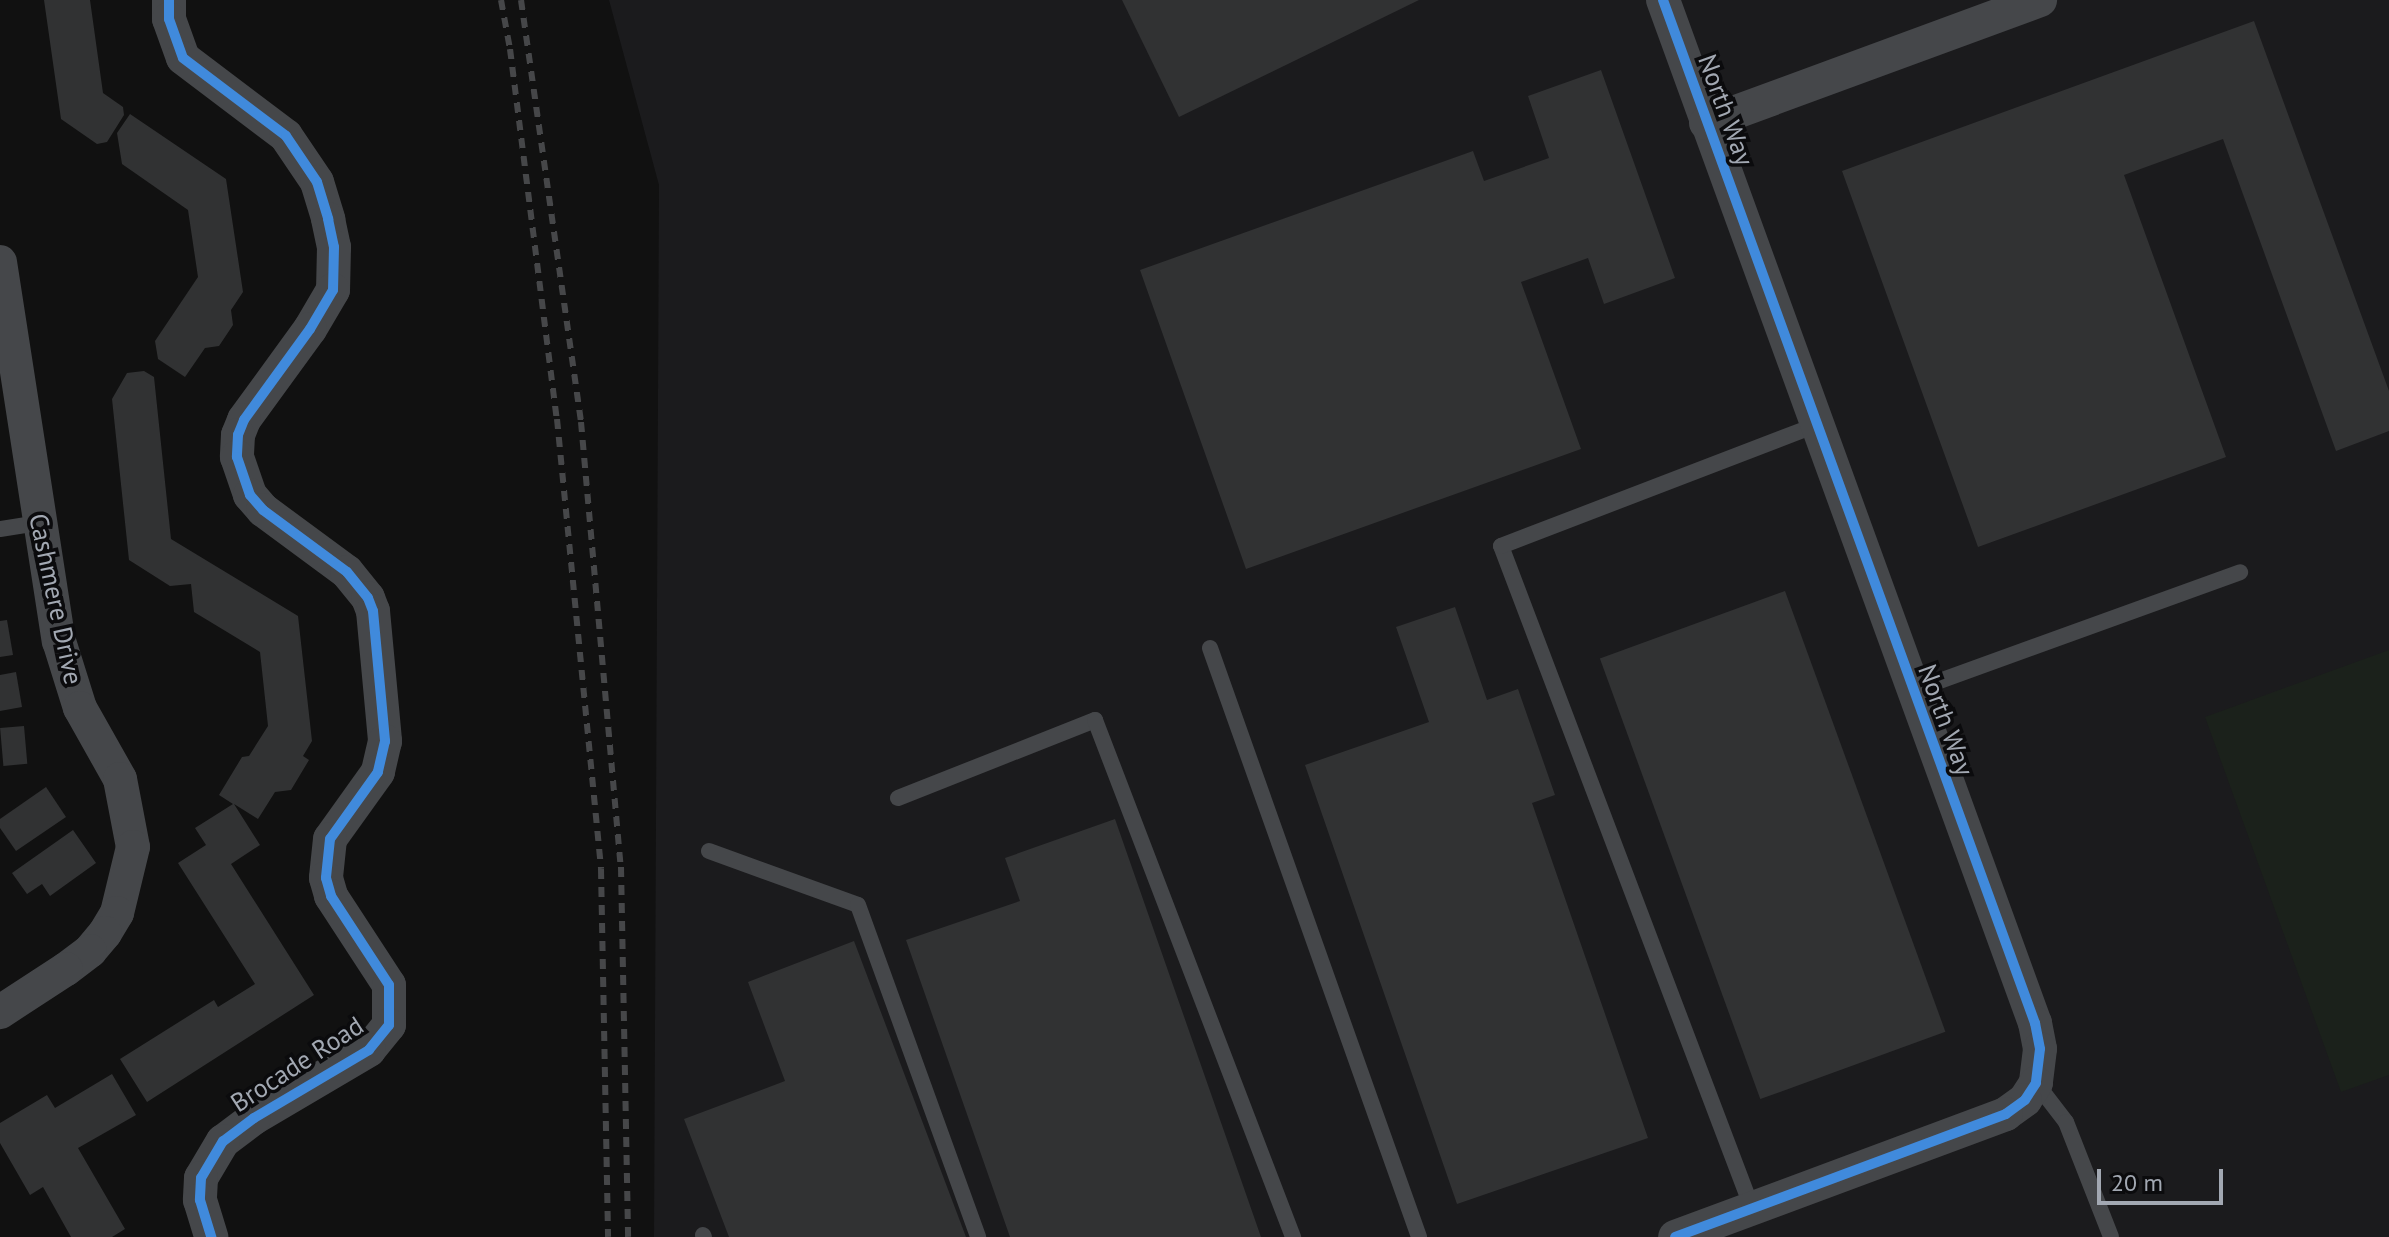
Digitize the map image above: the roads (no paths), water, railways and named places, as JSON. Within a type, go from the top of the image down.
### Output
[{"type":"street","name":"Brocade Road","points":[[169,0],[169,19],[183,58],[286,136],[317,182],[324,206],[334,247],[333,290],[310,329],[244,420],[238,435],[237,457],[250,495],[263,510],[347,572],[368,598],[373,611],[385,741],[378,772],[330,839],[326,878],[331,896],[389,985],[389,1025],[369,1050],[254,1118],[223,1141],[201,1178],[200,1200],[211,1237]]},
{"type":"street","name":"North Way","points":[[1663,0],[2035,1023],[2040,1049],[2036,1083]]},
{"type":"street","name":"North Way","points":[[1706,123],[2040,0]]},
{"type":"street","name":"Cashmere Drive","points":[[0,262],[38,523],[69,678],[92,734],[120,779],[127,799],[133,847],[121,900],[105,933],[90,951],[0,1012]]},
{"type":"street","points":[[1675,1237],[1980,1126],[2025,1100],[2036,1083]]},
{"type":"lane","points":[[1752,1208],[1501,546],[1817,425]]},
{"type":"lane","points":[[0,529],[38,523]]},
{"type":"lane","points":[[1912,691],[2240,572]]},
{"type":"lane","points":[[1210,648],[1419,1237]]},
{"type":"lane","points":[[898,798],[1095,720],[1293,1237]]},
{"type":"lane","points":[[709,851],[858,905],[978,1237]]},
{"type":"lane","points":[[2036,1083],[2066,1122],[2111,1237]]},
{"type":"railway","points":[[501,0],[510,49],[557,419],[601,869],[608,1237]]},
{"type":"railway","points":[[521,0],[581,422],[621,867],[628,1237]]}]
